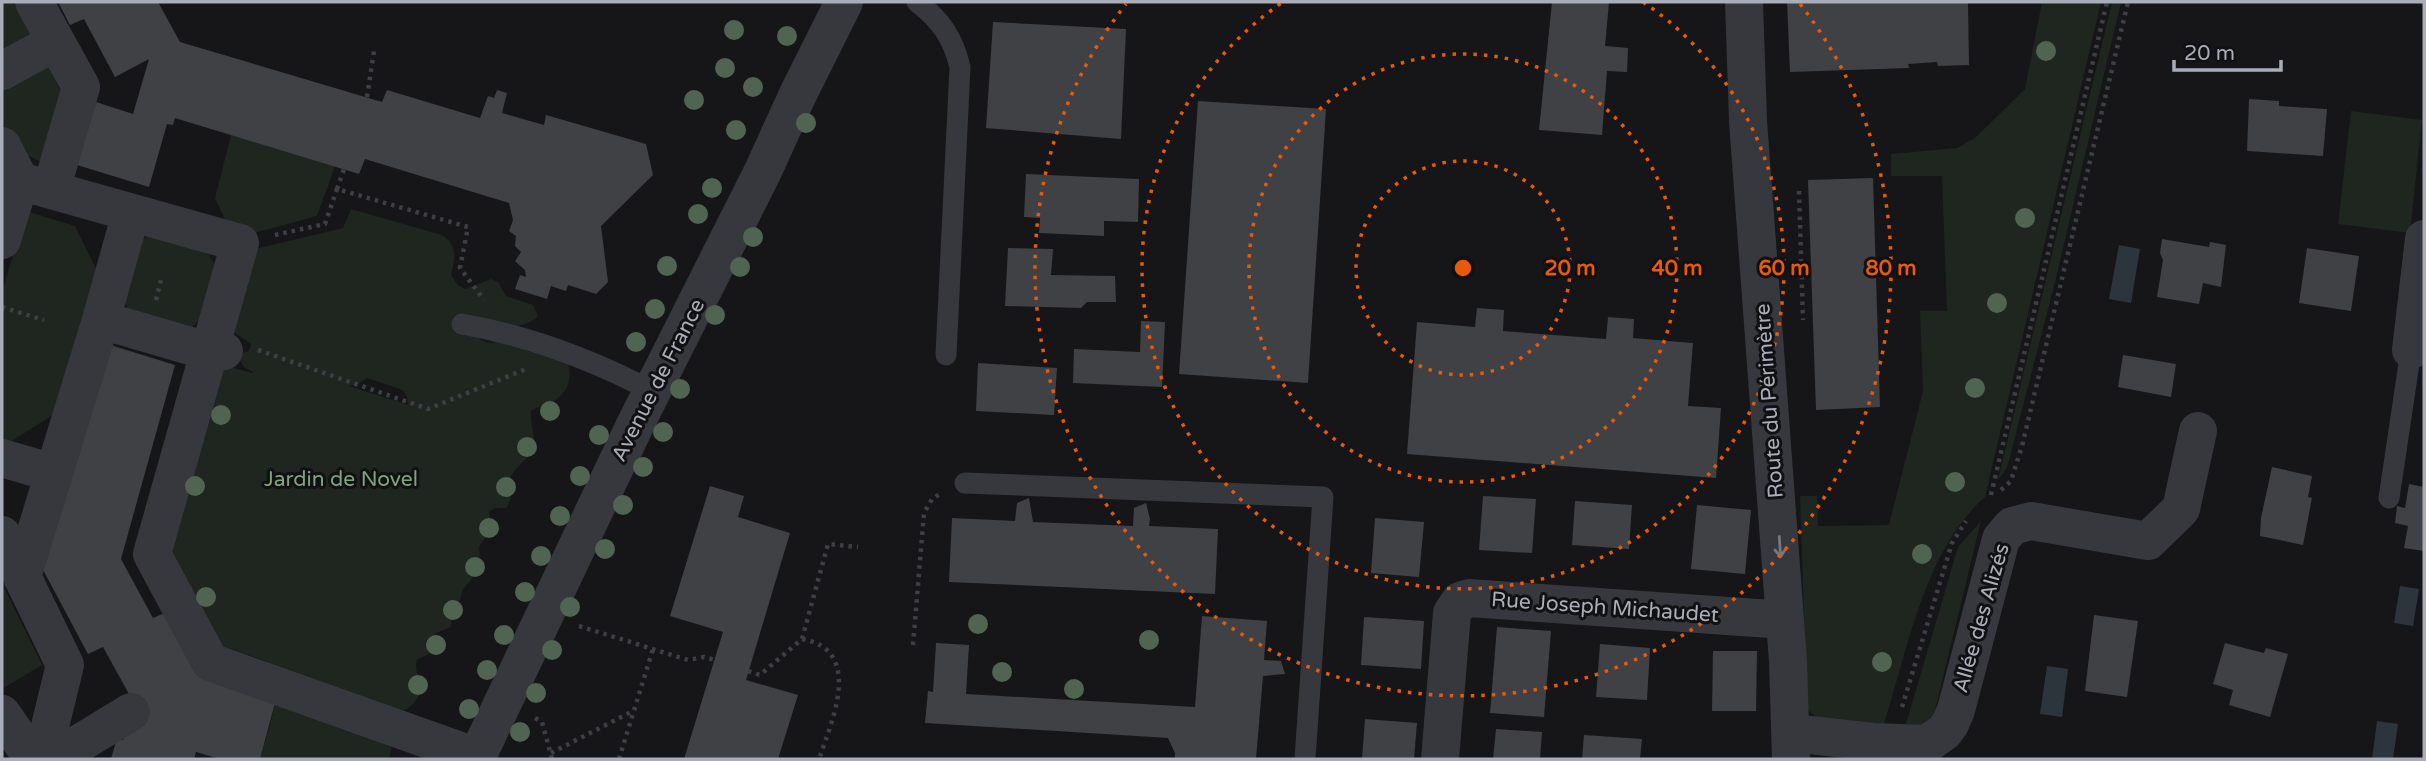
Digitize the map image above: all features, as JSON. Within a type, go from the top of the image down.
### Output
[{"type":"street","points":[[2,240],[35,185],[81,87],[34,2]]},
{"type":"street","name":"Avenue de France","points":[[476,758],[652,391],[763,171],[844,2]]},
{"type":"street","name":"Route du Périmètre","points":[[1744,2],[1749,133],[1785,620],[1791,746]]},
{"type":"street","points":[[2,71],[55,41]]},
{"type":"street","points":[[2,146],[35,185],[245,242],[217,351],[152,554],[211,662],[476,758]]},
{"type":"street","points":[[39,594],[51,498],[131,213]]},
{"type":"street","points":[[2411,351],[2424,239]]},
{"type":"street","points":[[102,320],[150,326],[217,351]]},
{"type":"street","name":"Allée des Alizés","points":[[1791,746],[1891,742],[1927,744],[1936,739],[1950,724],[2001,538],[2011,526],[2031,522],[2148,541],[2181,509],[2198,431]]},
{"type":"street","points":[[2,458],[51,498]]},
{"type":"street","points":[[2,535],[39,594],[65,665],[42,759]]},
{"type":"street","name":"Rue Joseph Michaudet","points":[[1440,759],[1452,613],[1461,601],[1469,598],[1785,620]]},
{"type":"street","points":[[54,759],[131,712]]},
{"type":"street","points":[[4,723],[33,759]]},
{"type":"lane","points":[[917,2],[933,13],[946,29],[955,47],[960,67],[946,355]]},
{"type":"lane","points":[[462,324],[534,340],[605,366],[652,391]]},
{"type":"lane","points":[[2389,498],[2411,351]]},
{"type":"lane","points":[[965,483],[1323,497],[1305,759]]},
{"type":"path","points":[[2107,2],[1990,499],[2011,481],[2022,446],[2128,2]]},
{"type":"path","points":[[367,97],[374,51]]},
{"type":"path","points":[[245,242],[325,224],[344,169]]},
{"type":"path","points":[[337,189],[468,227],[460,268]]},
{"type":"path","points":[[2,307],[44,320]]},
{"type":"path","points":[[217,351],[260,350],[428,409],[531,366]]},
{"type":"path","points":[[913,645],[924,513],[932,499],[948,491],[957,491],[965,483]]},
{"type":"path","points":[[1891,742],[1952,543],[1969,515]]},
{"type":"path","points":[[748,671],[760,675],[802,639],[828,544],[858,547]]},
{"type":"path","points":[[544,615],[688,660],[704,657],[715,660]]},
{"type":"path","points":[[802,639],[821,644],[828,650],[840,680],[839,699],[820,759]]},
{"type":"path","points":[[619,759],[653,649]]},
{"type":"path","points":[[551,753],[634,710]]},
{"type":"green space","points":[[2,2],[13,2],[35,42],[2,59]]},
{"type":"green space","points":[[2042,2],[2101,2],[1985,497],[1964,519],[1933,573],[1910,633],[1884,724],[1819,720],[1807,709],[1800,496],[1817,496],[1818,526],[1889,525],[1923,391],[1920,311],[1947,311],[1942,176],[1891,176],[1891,154],[1957,148],[1975,138],[2025,89]]},
{"type":"green space","points":[[2112,2],[2121,2],[2055,282],[2007,468],[1998,480]]},
{"type":"green space","points":[[44,58],[62,94],[41,162],[17,150],[2,123],[2,82]]},
{"type":"green space","points":[[2351,111],[2422,120],[2410,233],[2338,224]]},
{"type":"green space","points":[[231,135],[335,166],[317,216],[250,234],[228,226],[215,198]]},
{"type":"green space","name":"Jardin de Novel","points":[[351,209],[442,235],[453,248],[451,275],[458,285],[465,289],[491,279],[498,282],[506,296],[533,305],[538,316],[533,321],[516,326],[468,329],[489,343],[501,342],[565,357],[570,376],[566,388],[558,398],[531,411],[534,439],[532,449],[511,476],[511,497],[506,508],[495,508],[489,512],[492,528],[479,547],[480,559],[476,565],[476,574],[463,589],[453,610],[451,627],[436,633],[433,640],[434,651],[417,660],[420,691],[412,705],[391,718],[393,738],[389,759],[260,759],[274,710],[272,673],[266,661],[219,645],[166,543],[220,364],[253,372],[240,361],[242,353],[249,351],[251,344],[232,331],[251,250],[343,228]],"holes":[[[367,378],[403,390],[408,405],[349,386]]]},
{"type":"green space","points":[[26,211],[75,226],[101,279],[62,409],[4,446],[2,292]]},
{"type":"green space","points":[[158,231],[205,247],[217,270],[207,313],[189,330],[130,312],[120,295],[134,243]]},
{"type":"green space","points":[[1981,521],[1934,714],[1923,726],[1906,724],[1958,547]]},
{"type":"green space","points":[[2,583],[42,665],[2,689]]},
{"type":"shaded area","points":[[2119,245],[2140,249],[2131,303],[2109,299]]},
{"type":"shaded area","points":[[2400,586],[2419,589],[2413,626],[2394,623]]},
{"type":"shaded area","points":[[2047,666],[2068,669],[2062,717],[2040,714]]},
{"type":"shaded area","points":[[2377,721],[2398,724],[2393,759],[2372,759]]},
{"type":"building","points":[[58,2],[158,2],[180,42],[382,102],[387,90],[480,118],[488,96],[494,98],[497,90],[507,93],[502,113],[544,125],[546,115],[646,144],[653,175],[601,226],[608,282],[596,294],[568,285],[566,291],[551,286],[547,299],[515,289],[520,275],[526,277],[525,270],[515,261],[521,252],[515,246],[516,236],[509,231],[513,220],[509,203],[365,159],[359,174],[175,118],[173,125],[167,124],[149,187],[77,165],[96,102],[133,114],[149,59],[115,77],[84,19],[70,25]]},
{"type":"building","points":[[1552,2],[1609,2],[1605,46],[1628,48],[1627,72],[1607,71],[1602,135],[1539,130]]},
{"type":"building","points":[[1787,2],[1968,2],[1969,65],[1938,66],[1937,62],[1908,64],[1909,68],[1790,72]]},
{"type":"building","points":[[993,22],[1126,29],[1121,139],[986,128]]},
{"type":"building","points":[[2249,99],[2279,101],[2279,106],[2327,109],[2323,156],[2247,151]]},
{"type":"building","points":[[1198,101],[1326,109],[1308,383],[1179,374]]},
{"type":"building","points":[[1026,174],[1139,179],[1138,222],[1104,221],[1104,236],[1039,233],[1040,218],[1024,217]]},
{"type":"building","points":[[1873,178],[1880,407],[1816,410],[1808,180]]},
{"type":"building","points":[[2162,239],[2209,247],[2210,242],[2226,245],[2221,287],[2203,283],[2199,304],[2157,297],[2163,260],[2160,253]]},
{"type":"building","points":[[1008,248],[1053,249],[1051,275],[1115,276],[1116,302],[1087,302],[1081,308],[1005,306]]},
{"type":"building","points":[[2307,248],[2359,256],[2351,311],[2299,303]]},
{"type":"building","points":[[1477,308],[1504,310],[1503,331],[1606,339],[1608,317],[1634,319],[1633,338],[1693,343],[1688,406],[1721,408],[1716,478],[1407,454],[1417,322],[1475,327]]},
{"type":"building","points":[[1141,321],[1165,322],[1162,387],[1073,383],[1074,349],[1140,352]]},
{"type":"building","points":[[107,344],[175,365],[121,559],[153,618],[167,612],[276,699],[260,759],[220,759],[196,752],[194,759],[111,759],[117,738],[123,740],[134,703],[103,647],[88,654],[41,566]]},
{"type":"building","points":[[2123,355],[2176,364],[2171,397],[2118,387]]},
{"type":"building","points":[[978,363],[1057,368],[1054,415],[976,411]]},
{"type":"building","points":[[2272,467],[2312,476],[2308,497],[2312,498],[2303,545],[2260,536]]},
{"type":"building","points":[[2409,484],[2424,487],[2424,551],[2404,548],[2408,526],[2395,523],[2397,506],[2405,508]]},
{"type":"building","points":[[710,486],[744,496],[738,517],[790,533],[746,680],[798,695],[778,759],[684,759],[723,632],[670,616]]},
{"type":"building","points":[[1483,496],[1536,499],[1532,553],[1479,550]]},
{"type":"building","points":[[1029,498],[1033,522],[1133,526],[1134,508],[1146,503],[1149,526],[1218,529],[1215,594],[949,582],[952,518],[1015,521],[1017,503]]},
{"type":"building","points":[[1575,501],[1632,505],[1629,549],[1572,545]]},
{"type":"building","points":[[1697,505],[1751,510],[1745,574],[1691,569]]},
{"type":"building","points":[[1375,518],[1424,522],[1419,577],[1371,573]]},
{"type":"building","points":[[2094,615],[2138,621],[2127,697],[2085,691]]},
{"type":"building","points":[[1202,616],[1267,621],[1264,660],[1281,661],[1285,674],[1263,676],[1256,759],[1175,759],[1168,738],[925,723],[928,691],[933,692],[936,643],[969,645],[966,694],[1195,707]]},
{"type":"building","points":[[1364,617],[1424,621],[1421,669],[1361,665]]},
{"type":"building","points":[[1497,627],[1551,631],[1544,717],[1490,713]]},
{"type":"building","points":[[2225,643],[2264,653],[2266,648],[2288,654],[2270,717],[2229,705],[2233,690],[2213,684]]},
{"type":"building","points":[[1600,644],[1650,648],[1647,700],[1596,697]]},
{"type":"building","points":[[1713,651],[1757,651],[1756,711],[1712,711]]},
{"type":"building","points":[[1365,719],[1417,723],[1414,759],[1362,759]]},
{"type":"building","points":[[1496,729],[1542,732],[1540,759],[1493,759]]},
{"type":"building","points":[[1584,735],[1642,739],[1640,759],[1582,759]]}]
